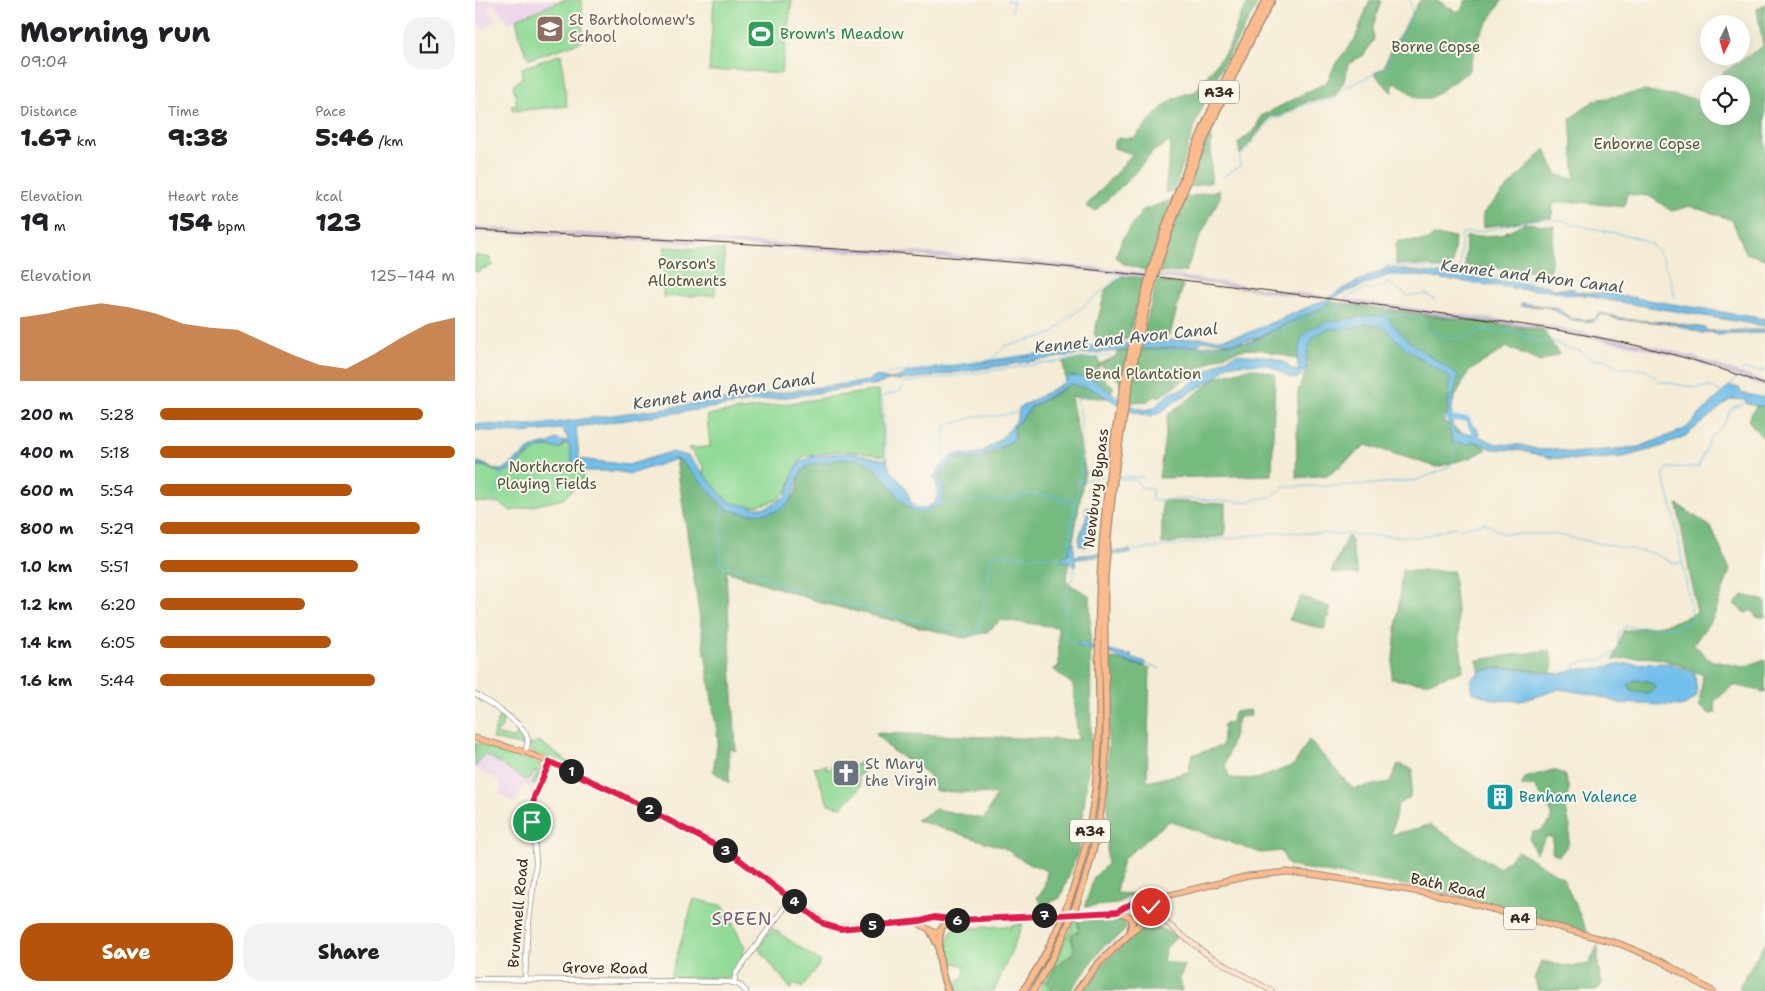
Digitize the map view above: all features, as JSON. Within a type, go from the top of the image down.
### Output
[{"type":"highway","name":"Newbury Bypass","points":[[1154,270],[1182,187],[1222,84],[1266,0]]},
{"type":"highway","name":"Newbury Bypass","points":[[1024,990],[1043,960],[1061,922],[1075,888],[1087,842],[1098,764],[1104,549],[1120,414],[1135,340],[1173,203],[1182,187],[1223,94],[1272,0]]},
{"type":"highway","name":"Newbury Bypass","points":[[1034,991],[1059,945],[1078,902],[1089,867],[1100,819],[1106,752],[1101,657]]},
{"type":"highway","points":[[1130,916],[1132,924],[1130,933]]},
{"type":"highway","points":[[1075,991],[1097,965],[1144,920]]},
{"type":"highway","points":[[942,928],[939,947],[943,974],[949,991]]},
{"type":"highway","points":[[930,931],[939,947]]},
{"type":"main road","points":[[475,738],[525,752],[550,762],[617,793],[727,850],[824,924],[834,928],[915,922],[939,918],[959,920],[1117,912],[1130,916],[1137,921],[1151,919],[1164,923]]},
{"type":"main road","name":"Bath Road","points":[[1140,899],[1165,896],[1248,876],[1287,872],[1444,896],[1620,944],[1661,961],[1712,991]]},
{"type":"main road","name":"Bath Road","points":[[1150,909],[1155,902],[1165,896]]},
{"type":"main road","points":[[1117,912],[1140,899],[1147,902],[1150,909],[1164,923],[1221,964],[1272,991]]},
{"type":"main road","points":[[1130,904],[1130,916]]},
{"type":"main road","points":[[1144,920],[1150,909]]},
{"type":"main road","points":[[939,918],[942,928]]},
{"type":"main road","points":[[930,919],[927,924],[930,931]]},
{"type":"main road","points":[[915,922],[936,933],[959,920]]},
{"type":"street","points":[[475,694],[500,710],[525,732],[528,742],[525,752]]},
{"type":"street","name":"Brummell Road","points":[[525,980],[526,950],[536,863],[531,809],[536,791],[550,762]]},
{"type":"street","points":[[746,991],[734,982],[736,973],[791,899]]},
{"type":"street","name":"Grove Road","points":[[475,979],[734,982]]},
{"type":"shaded area","name":"St Bartholomew's School","points":[[475,0],[582,0],[583,41],[530,59],[526,56],[518,34],[516,20],[509,23],[493,3],[487,8],[496,20],[483,30],[475,20]]},
{"type":"shaded area","points":[[475,227],[841,247],[1015,259],[1186,277],[1324,296],[1322,299],[1317,299],[1178,280],[1016,264],[870,253],[475,232]]},
{"type":"shaded area","points":[[1346,299],[1541,325],[1635,341],[1695,357],[1765,381],[1765,387],[1693,361],[1631,345],[1543,330],[1344,303]]},
{"type":"shaded area","points":[[478,744],[540,764],[542,770],[533,789],[525,785],[514,803],[499,793],[502,789],[500,782],[475,768]]},
{"type":"green space","name":"St Bartholomew's School","points":[[563,0],[582,0],[583,41],[530,59],[523,46],[516,19]]},
{"type":"green space","name":"Brown's Meadow","points":[[714,0],[792,0],[781,74],[732,69],[709,71]]},
{"type":"green space","points":[[1251,0],[1260,0],[1210,89],[1196,122],[1174,192],[1165,192],[1171,141],[1154,151],[1128,180],[1095,211],[1086,206],[1133,154],[1114,148],[1114,142],[1118,138],[1134,138],[1161,109],[1185,94],[1195,92],[1229,47],[1241,14]]},
{"type":"green space","points":[[1370,0],[1381,0],[1372,30],[1374,39],[1364,55],[1348,64],[1344,81],[1334,97],[1308,101],[1280,116],[1271,116],[1240,155],[1238,143],[1255,130],[1261,116],[1327,82],[1336,63],[1355,39]]},
{"type":"green space","name":"Borne Copse","points":[[1420,0],[1437,0],[1456,12],[1461,10],[1466,0],[1502,0],[1479,36],[1468,72],[1430,98],[1417,98],[1394,81],[1392,93],[1374,73],[1384,68],[1389,53]]},
{"type":"green space","name":"Enborne Copse","points":[[1765,4],[1765,259],[1746,253],[1732,220],[1690,206],[1672,211],[1649,196],[1627,194],[1624,207],[1580,202],[1553,202],[1552,217],[1483,227],[1483,213],[1545,149],[1557,175],[1575,179],[1570,119],[1595,100],[1646,91],[1700,100],[1700,125],[1750,125],[1750,75],[1722,75],[1735,65],[1750,65],[1750,55],[1763,46],[1757,9]]},
{"type":"green space","points":[[561,54],[567,106],[513,111],[511,106],[517,105],[513,86],[522,77],[522,68]]},
{"type":"green space","points":[[1211,128],[1211,182],[1187,188]]},
{"type":"green space","points":[[1219,190],[1220,197],[1194,249],[1186,271],[1178,273],[1159,272],[1184,198]]},
{"type":"green space","points":[[1171,200],[1147,271],[1122,263],[1115,257],[1123,238],[1143,210]]},
{"type":"green space","points":[[1524,223],[1554,226],[1550,271],[1465,267],[1466,237],[1500,235]]},
{"type":"green space","points":[[1433,236],[1455,237],[1452,270],[1433,268],[1433,266],[1396,264],[1396,246],[1398,241],[1426,241]]},
{"type":"green space","name":"Parson's Allotments","points":[[664,247],[724,250],[724,277],[715,281],[715,295],[663,297]]},
{"type":"green space","points":[[475,255],[490,258],[493,265],[475,272]]},
{"type":"green space","points":[[1123,276],[1144,278],[1128,339],[1115,341],[1098,339],[1094,334],[1106,289]]},
{"type":"green space","points":[[1157,281],[1183,285],[1170,335],[1142,339]]},
{"type":"green space","name":"Bend Plantation","points":[[1331,302],[1543,330],[1559,354],[1540,362],[1507,347],[1468,372],[1443,421],[1487,449],[1472,457],[1437,467],[1366,445],[1329,475],[1296,478],[1298,392],[1309,362],[1263,350],[1249,349],[1235,352],[1208,363],[1159,397],[1157,395],[1148,401],[1132,402],[1117,378],[1100,364],[1116,356],[1117,352],[1250,342]]},
{"type":"green space","points":[[1098,358],[1100,366],[1097,367],[1107,382],[1114,387],[1107,398],[1071,397],[1085,470],[1066,582],[1090,596],[1091,743],[1079,850],[1060,898],[1042,906],[1037,897],[1044,889],[1047,871],[1022,860],[1004,848],[916,820],[936,809],[984,819],[997,794],[936,791],[926,772],[891,750],[875,733],[1078,740],[1073,685],[1053,669],[1059,667],[1058,627],[1001,620],[987,632],[964,638],[826,604],[726,571],[736,751],[729,748],[729,783],[713,771],[718,740],[676,459],[693,471],[722,503],[731,509],[756,513],[771,511],[784,506],[797,491],[802,471],[806,467],[849,459],[864,460],[877,468],[895,491],[917,512],[941,505],[945,488],[939,476],[957,458],[977,459],[1001,448],[1010,439],[1014,427],[1032,407],[1067,387],[1063,361]]},
{"type":"green space","points":[[1252,368],[1275,374],[1272,475],[1159,478],[1168,415],[1219,376]]},
{"type":"green space","points":[[879,390],[884,456],[845,450],[804,456],[797,466],[785,493],[765,504],[748,506],[727,500],[706,476],[704,467],[688,448],[710,447],[707,415]]},
{"type":"green space","points":[[1756,406],[1765,406],[1765,437],[1761,436],[1748,420]]},
{"type":"green space","name":"Northcroft Playing Fields","points":[[565,443],[569,444],[576,472],[583,473],[583,480],[563,499],[511,511],[500,503],[475,502],[475,465],[484,466],[501,473],[521,462],[538,447],[562,448]]},
{"type":"green space","points":[[1162,501],[1225,504],[1225,536],[1162,544]]},
{"type":"green space","points":[[1677,504],[1711,527],[1730,570],[1714,616],[1694,644],[1709,660],[1743,667],[1765,659],[1765,692],[1733,685],[1714,702],[1716,713],[1710,714],[1699,706],[1703,675],[1669,661],[1659,659],[1639,657],[1613,660],[1623,631],[1667,624],[1697,613]]},
{"type":"green space","points":[[1347,537],[1350,537],[1358,575],[1331,572]]},
{"type":"green space","points":[[1402,571],[1453,571],[1463,671],[1425,683],[1391,679]]},
{"type":"green space","points":[[1743,595],[1765,601],[1765,617],[1756,617],[1752,610],[1745,613],[1734,604]]},
{"type":"green space","points":[[1301,596],[1331,608],[1324,629],[1289,620]]},
{"type":"green space","points":[[1550,650],[1553,666],[1550,673],[1524,669],[1494,668],[1480,673],[1477,660]]},
{"type":"green space","points":[[1109,658],[1150,668],[1147,782],[1188,772],[1192,755],[1222,746],[1224,724],[1232,722],[1234,712],[1250,710],[1251,716],[1239,717],[1238,719],[1225,766],[1230,778],[1257,779],[1294,765],[1309,740],[1353,789],[1390,782],[1398,764],[1413,769],[1410,797],[1398,804],[1391,835],[1430,825],[1499,868],[1518,851],[1563,878],[1587,931],[1430,889],[1289,866],[1281,851],[1261,853],[1169,821],[1123,859],[1116,893],[1133,894],[1117,904],[1085,907],[1094,877],[1107,864]]},
{"type":"green space","points":[[1634,680],[1649,681],[1656,686],[1648,694],[1631,690],[1628,685]]},
{"type":"green space","points":[[499,715],[503,717],[502,727],[496,734],[514,739],[518,732],[524,740],[523,746],[492,739]]},
{"type":"green space","points":[[539,741],[580,772],[531,751],[529,745]]},
{"type":"green space","points":[[475,743],[540,764],[542,770],[535,785],[532,784],[538,772],[535,771],[531,778],[526,780],[485,754],[475,767]]},
{"type":"green space","points":[[858,763],[863,763],[865,771],[857,777],[861,787],[842,807],[828,804],[814,767],[826,765],[827,770],[829,770],[832,765],[858,765]]},
{"type":"green space","points":[[1553,770],[1564,774],[1569,789],[1565,805],[1570,827],[1568,845],[1559,856],[1552,852],[1553,838],[1547,836],[1536,853],[1529,839],[1533,832],[1540,831],[1551,821],[1552,814],[1534,786],[1521,786],[1525,778]]},
{"type":"green space","points":[[694,899],[724,906],[745,948],[742,953],[747,956],[730,978],[670,978]]},
{"type":"green space","points":[[1137,902],[1143,902],[1148,907],[1146,916],[1137,918],[1132,913],[1132,907]]},
{"type":"green space","points":[[1115,915],[1125,920],[1126,929],[1104,946],[1070,991],[1050,989],[1047,982],[1056,967],[1073,954],[1075,949],[1071,935],[1079,931],[1077,916]]},
{"type":"green space","points":[[1077,916],[1079,931],[1071,938],[1073,945],[1072,953],[1056,967],[1047,982],[1052,991],[1039,991]]},
{"type":"green space","points":[[1149,923],[1177,936],[1166,948],[1163,961],[1185,966],[1180,977],[1182,991],[1079,991],[1101,965]]},
{"type":"green space","points":[[1023,924],[994,991],[958,991],[956,983],[964,977],[965,966],[952,962],[947,940],[953,929],[1008,926],[1010,930],[1011,925]]},
{"type":"green space","points":[[772,928],[821,962],[802,988],[795,983],[791,989],[758,948]]},
{"type":"green space","points":[[1765,943],[1765,991],[1742,991],[1739,987]]},
{"type":"green space","points":[[1598,945],[1598,966],[1602,984],[1596,991],[1538,990],[1535,979],[1542,961],[1570,967],[1589,964]]},
{"type":"water","points":[[1387,268],[1548,286],[1553,289],[1573,289],[1577,292],[1611,294],[1765,319],[1765,326],[1593,296],[1411,275],[1389,275],[1339,295],[1323,307],[1254,339],[1231,343],[1204,341],[1196,345],[1081,354],[905,380],[889,380],[879,384],[576,427],[579,459],[628,465],[671,452],[688,456],[728,502],[758,508],[768,507],[786,496],[795,470],[801,462],[810,457],[849,452],[885,460],[887,457],[889,467],[905,488],[912,504],[921,509],[932,505],[937,498],[938,493],[934,478],[947,460],[958,454],[980,452],[995,443],[1003,437],[1015,422],[1019,408],[1062,384],[1070,376],[1091,378],[1129,405],[1145,410],[1154,408],[1168,394],[1185,388],[1222,361],[1236,354],[1271,357],[1287,364],[1291,370],[1299,371],[1297,358],[1301,338],[1309,329],[1326,322],[1375,315],[1387,317],[1407,340],[1459,376],[1455,388],[1452,413],[1455,433],[1475,434],[1476,427],[1480,437],[1497,444],[1521,445],[1540,450],[1557,449],[1572,453],[1639,447],[1685,429],[1729,386],[1739,388],[1741,393],[1765,398],[1765,407],[1747,404],[1746,400],[1731,399],[1685,436],[1660,447],[1623,457],[1576,460],[1552,458],[1519,450],[1493,449],[1473,441],[1470,444],[1452,442],[1447,415],[1451,380],[1449,377],[1406,349],[1383,327],[1366,324],[1351,328],[1327,329],[1314,336],[1307,352],[1306,370],[1297,379],[1291,378],[1267,364],[1230,364],[1214,379],[1177,400],[1160,413],[1149,416],[1130,411],[1092,389],[1071,384],[1032,406],[1014,427],[1015,438],[1012,441],[977,459],[956,458],[939,476],[945,493],[941,505],[921,513],[912,510],[905,504],[876,469],[856,459],[841,459],[808,466],[799,476],[788,503],[773,512],[756,514],[727,509],[681,461],[676,459],[630,474],[615,471],[585,471],[573,466],[569,444],[565,443],[559,449],[549,447],[534,451],[517,465],[501,473],[484,466],[475,465],[475,462],[479,462],[502,470],[537,446],[550,444],[555,439],[566,442],[568,438],[562,429],[520,433],[475,430],[475,424],[531,426],[867,381],[878,376],[892,379],[906,373],[1098,346],[1198,338],[1219,339],[1245,334],[1325,300],[1348,286]]},
{"type":"water","points":[[1522,303],[1557,308],[1572,319],[1593,320],[1600,313],[1629,320],[1602,314],[1593,322],[1573,320],[1548,307],[1520,306]]},
{"type":"water","points":[[1629,320],[1670,322],[1705,328],[1708,331],[1765,330],[1765,333],[1718,335],[1710,332],[1702,333],[1673,324]]},
{"type":"water","points":[[1086,507],[1092,509],[1092,518],[1090,543],[1085,547],[1079,545],[1079,540],[1086,517]]},
{"type":"water","points":[[1074,543],[1074,556],[1130,550],[1131,553],[1077,559],[1075,560],[1076,566],[1073,567],[1071,562],[1062,560],[1062,556],[1069,554],[1070,544]]},
{"type":"water","points":[[1077,642],[1129,656],[1131,653],[1131,657],[1146,662],[1145,666],[1120,660],[1115,655],[1077,646]]},
{"type":"water","points":[[1669,663],[1695,673],[1697,696],[1683,706],[1620,703],[1590,694],[1560,689],[1521,701],[1495,700],[1472,692],[1470,680],[1483,670],[1508,668],[1561,674],[1574,669],[1591,669],[1623,664]],"holes":[[[1634,680],[1648,681],[1655,686],[1648,694],[1632,691],[1628,685]]]},
{"type":"waterway","points":[[1007,0],[1013,1],[1012,12]]},
{"type":"waterway","points":[[1222,177],[1240,166],[1240,157],[1272,118],[1280,118],[1308,103],[1334,99],[1340,90],[1385,69],[1390,54],[1412,12],[1410,0]]},
{"type":"waterway","name":"Kennet and Avon Canal","points":[[1460,272],[1462,233],[1472,233],[1527,220],[1550,219],[1638,238],[1648,243],[1657,250],[1664,261],[1675,297]]},
{"type":"waterway","name":"Kennet and Avon Canal","points":[[1385,266],[1420,267],[1527,281],[1548,271]]},
{"type":"waterway","name":"Kennet and Avon Canal","points":[[993,358],[1005,346],[1052,334],[1066,320],[1124,274]]},
{"type":"waterway","points":[[1330,322],[1345,298],[1366,289],[1378,288],[1389,283],[1408,296],[1426,294],[1435,300]]},
{"type":"waterway","name":"Kennet and Avon Canal","points":[[1155,353],[1178,348],[1232,347],[1257,342],[1302,320],[1339,308]]},
{"type":"waterway","points":[[1383,317],[1392,315],[1417,317],[1433,332],[1453,339],[1467,337],[1485,329],[1499,333],[1507,330],[1540,343],[1553,341],[1568,349],[1578,350],[1591,359],[1605,359],[1619,368],[1645,369],[1659,381],[1697,388],[1711,387],[1723,393]]},
{"type":"waterway","name":"Kennet and Avon Canal","points":[[887,374],[1097,345]]},
{"type":"waterway","name":"Kennet and Avon Canal","points":[[886,457],[882,397],[901,391],[904,383],[1110,356]]},
{"type":"waterway","points":[[1742,370],[1765,371]]},
{"type":"waterway","points":[[1730,386],[1737,377]]},
{"type":"waterway","points":[[1072,544],[1081,458],[1081,416],[1077,401],[1081,395],[1095,398]]},
{"type":"waterway","points":[[1574,669],[1577,663],[1601,660],[1617,651],[1619,632],[1624,627],[1677,627],[1693,620],[1673,511],[1663,475],[1668,468],[1698,467],[1710,438],[1723,425],[1732,408],[1748,402]]},
{"type":"waterway","points":[[944,463],[945,426],[977,416],[996,416],[1019,412]]},
{"type":"waterway","points":[[1448,419],[1467,419],[1478,439]]},
{"type":"waterway","points":[[1119,479],[1136,480],[1142,489],[1152,489],[1152,500],[1192,499],[1243,502],[1273,496],[1284,487],[1361,485],[1418,480],[1449,467],[1453,460],[1456,442]]},
{"type":"waterway","points":[[491,505],[503,472]]},
{"type":"waterway","points":[[1080,472],[1103,475]]},
{"type":"waterway","points":[[1078,481],[1102,477]]},
{"type":"waterway","points":[[1119,477],[1144,477]]},
{"type":"waterway","points":[[941,502],[946,504],[1011,499],[1033,494],[1075,499]]},
{"type":"waterway","points":[[1059,497],[1060,502],[1073,504],[1074,506],[1068,550]]},
{"type":"waterway","points":[[722,502],[720,565],[756,573],[789,588],[832,600],[978,635],[992,554],[1064,558]]},
{"type":"waterway","points":[[1130,551],[1279,532],[1423,537],[1453,527],[1459,529],[1484,523],[1505,534],[1552,534],[1655,554],[1675,564],[1682,563]]},
{"type":"waterway","points":[[1075,567],[1066,595],[1064,623],[1067,639],[1077,644]]},
{"type":"waterway","points":[[1146,664],[1160,668]]},
{"type":"railway","points":[[475,230],[902,253],[1044,265],[1203,282],[1516,324],[1617,341],[1717,367],[1765,385]]},
{"type":"place","name":"St Bartholomew's School","points":[[550,29]]},
{"type":"place","name":"Brown's Meadow","points":[[761,34]]},
{"type":"place","name":"St Mary the Virgin","points":[[846,773]]},
{"type":"place","name":"Benham Valence","points":[[1500,797]]},
{"type":"district","name":"SPEEN","points":[[742,919]]},
{"type":"route","points":[[532,822],[531,809],[534,797],[550,762],[617,793],[727,850],[824,924],[837,929],[903,921],[915,922],[934,917],[959,920],[1117,912],[1134,900],[1139,899],[1145,901],[1151,907]]}]
